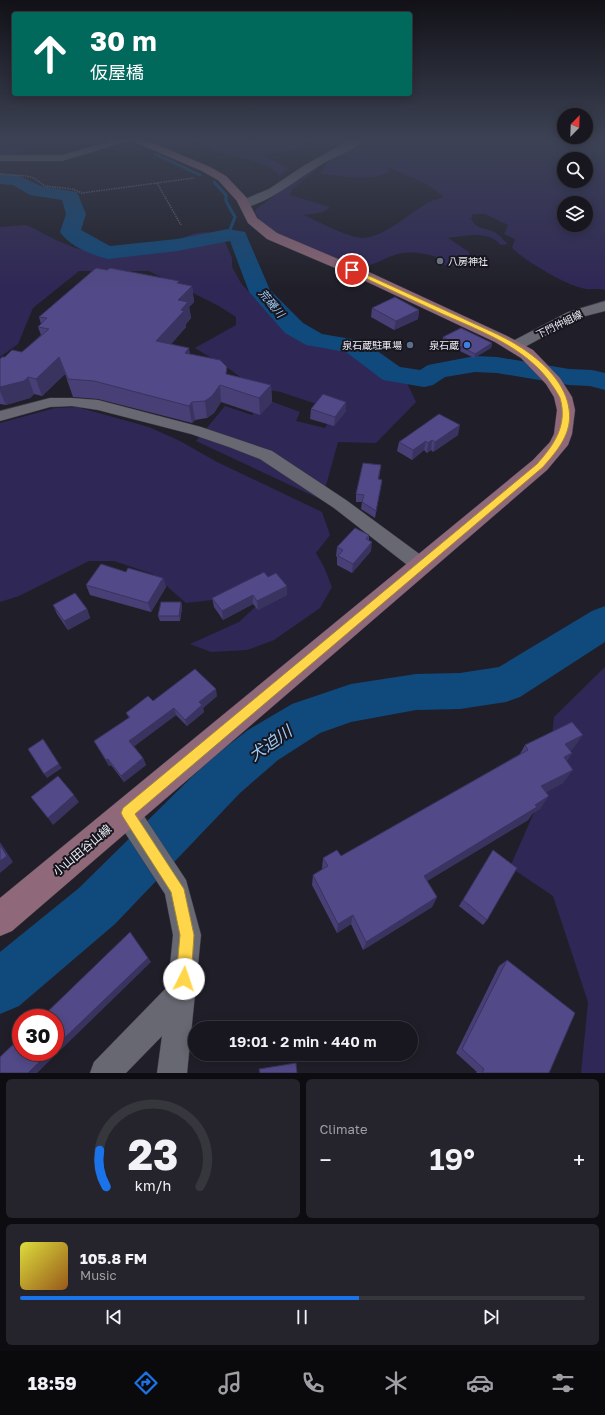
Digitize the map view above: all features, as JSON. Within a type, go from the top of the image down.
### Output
[{"type":"main road","name":"小山田谷山線","points":[[0,919],[540,466],[558,445],[563,434],[566,410],[563,397],[554,382],[537,363],[515,346],[366,276],[280,240],[256,224],[244,204],[232,189]]},
{"type":"street","points":[[244,204],[270,195],[278,189]]},
{"type":"street","name":"下門仲組線","points":[[515,346],[573,315],[605,306]]},
{"type":"street","points":[[0,416],[50,403],[72,402],[98,405],[196,430],[235,443],[266,455],[340,504],[422,566]]},
{"type":"street","points":[[127,813],[177,889],[187,935],[182,993],[172,1073]]},
{"type":"street","points":[[105,1073],[182,993]]},
{"type":"path","points":[[72,189],[82,193],[111,189]]},
{"type":"path","points":[[160,189],[181,225]]},
{"type":"shaded area","points":[[284,189],[293,189],[290,195],[330,207],[321,213],[304,215],[347,235],[361,238],[377,235],[386,231],[434,200],[444,197],[433,189],[605,189],[605,290],[578,287],[537,266],[512,248],[515,239],[504,234],[508,225],[485,214],[473,214],[471,219],[477,226],[498,234],[508,244],[501,245],[489,237],[476,235],[448,238],[469,252],[469,265],[462,268],[440,264],[437,257],[414,253],[398,254],[364,266],[342,262],[285,238],[265,226],[255,212],[256,209]]},
{"type":"shaded area","points":[[26,225],[73,247],[97,252],[156,248],[192,234],[206,232],[223,237],[232,258],[232,267],[241,283],[255,299],[287,320],[323,339],[375,358],[404,377],[416,402],[376,443],[338,442],[322,500],[196,441],[225,406],[252,415],[265,399],[300,412],[296,421],[325,428],[334,410],[281,392],[254,388],[231,370],[195,348],[236,325],[236,317],[219,306],[149,271],[79,271],[33,308],[18,344],[0,357],[0,227]]},
{"type":"shaded area","points":[[77,407],[149,427],[180,441],[217,462],[322,512],[330,535],[316,553],[324,567],[332,587],[320,608],[274,640],[247,650],[211,652],[190,644],[239,622],[277,587],[260,573],[243,585],[212,600],[186,603],[153,574],[114,561],[89,561],[19,596],[0,602],[0,423],[55,408]]},
{"type":"shaded area","points":[[605,667],[605,1073],[581,1073],[588,1002],[553,896],[510,867],[547,783],[554,717]]},
{"type":"building","points":[[96,268],[107,270],[110,268],[179,281],[177,283],[192,286],[178,300],[188,302],[181,310],[184,311],[156,341],[189,348],[185,353],[220,360],[227,367],[226,374],[271,385],[259,398],[220,385],[212,396],[205,401],[192,402],[189,406],[94,381],[68,379],[59,357],[36,379],[28,377],[24,381],[0,387],[0,359],[5,357],[12,350],[22,352],[49,329],[38,327],[47,318],[39,317]]},
{"type":"building","points":[[395,297],[419,310],[396,321],[372,308]]},
{"type":"building","name":"泉石蔵","points":[[461,328],[492,343],[475,354],[443,337]]},
{"type":"building","points":[[323,394],[346,402],[335,417],[311,409]]},
{"type":"building","points":[[439,414],[460,425],[435,442],[432,440],[428,443],[426,441],[413,450],[399,442]]},
{"type":"building","points":[[363,463],[381,465],[378,479],[382,480],[376,511],[362,502],[364,495],[356,494]]},
{"type":"building","points":[[355,528],[369,535],[366,539],[372,542],[353,564],[338,556],[343,550],[337,547]]},
{"type":"building","points":[[101,564],[126,572],[128,568],[163,578],[148,603],[86,585]]},
{"type":"building","points":[[264,572],[268,577],[276,573],[287,586],[257,601],[253,595],[222,611],[212,598]]},
{"type":"building","points":[[75,593],[87,609],[64,621],[53,605]]},
{"type":"building","points":[[161,602],[181,602],[179,616],[158,616]]},
{"type":"building","points":[[195,669],[216,689],[199,702],[202,705],[185,720],[174,708],[129,741],[143,758],[121,776],[108,759],[106,760],[94,741],[130,717],[126,713],[148,696],[153,701]]},
{"type":"building","points":[[572,722],[583,735],[565,744],[572,753],[564,757],[573,770],[541,786],[549,796],[535,805],[537,807],[424,876],[437,897],[366,942],[353,915],[338,924],[313,875],[328,866],[323,858],[337,850],[341,856],[528,750],[525,745]]},
{"type":"building","points":[[43,739],[59,764],[44,774],[28,749]]},
{"type":"building","points":[[58,776],[74,795],[48,818],[31,797]]},
{"type":"building","points":[[0,845],[7,856],[0,861]]},
{"type":"building","points":[[493,850],[517,868],[487,920],[463,900]]},
{"type":"building","points":[[130,932],[148,958],[64,1038],[64,1009],[50,1009]]},
{"type":"building","points":[[507,960],[575,1013],[549,1073],[482,1073],[484,1069],[462,1049]]},
{"type":"building","points":[[12,1046],[12,1061],[41,1061],[28,1073],[0,1073],[0,1057]]},
{"type":"building","points":[[296,1063],[297,1073],[260,1073],[259,1069]]},
{"type":"waterway","name":"荒磯川","points":[[33,189],[36,191],[70,196],[76,214],[70,232],[94,247],[108,253],[177,245],[228,235],[238,236],[260,292],[294,328],[315,340],[354,346],[392,374],[424,379],[437,371],[475,364],[497,365],[569,377],[592,378],[605,382]]},
{"type":"waterway","points":[[221,189],[226,195],[226,201],[235,217],[228,235]]},
{"type":"waterway","name":"犬迫川","points":[[0,987],[97,906],[224,777],[263,745],[307,718],[351,703],[416,692],[460,691],[506,684],[605,622]]},
{"type":"place","name":"八房神社","points":[[440,261]]},
{"type":"place","name":"泉石蔵駐車場","points":[[410,345]]},
{"type":"place","name":"泉石蔵","points":[[467,345]]},
{"type":"route","points":[[184,979],[187,935],[177,889],[127,813],[540,466],[558,445],[563,434],[566,410],[563,397],[547,373],[527,354],[501,339],[352,270]]}]
